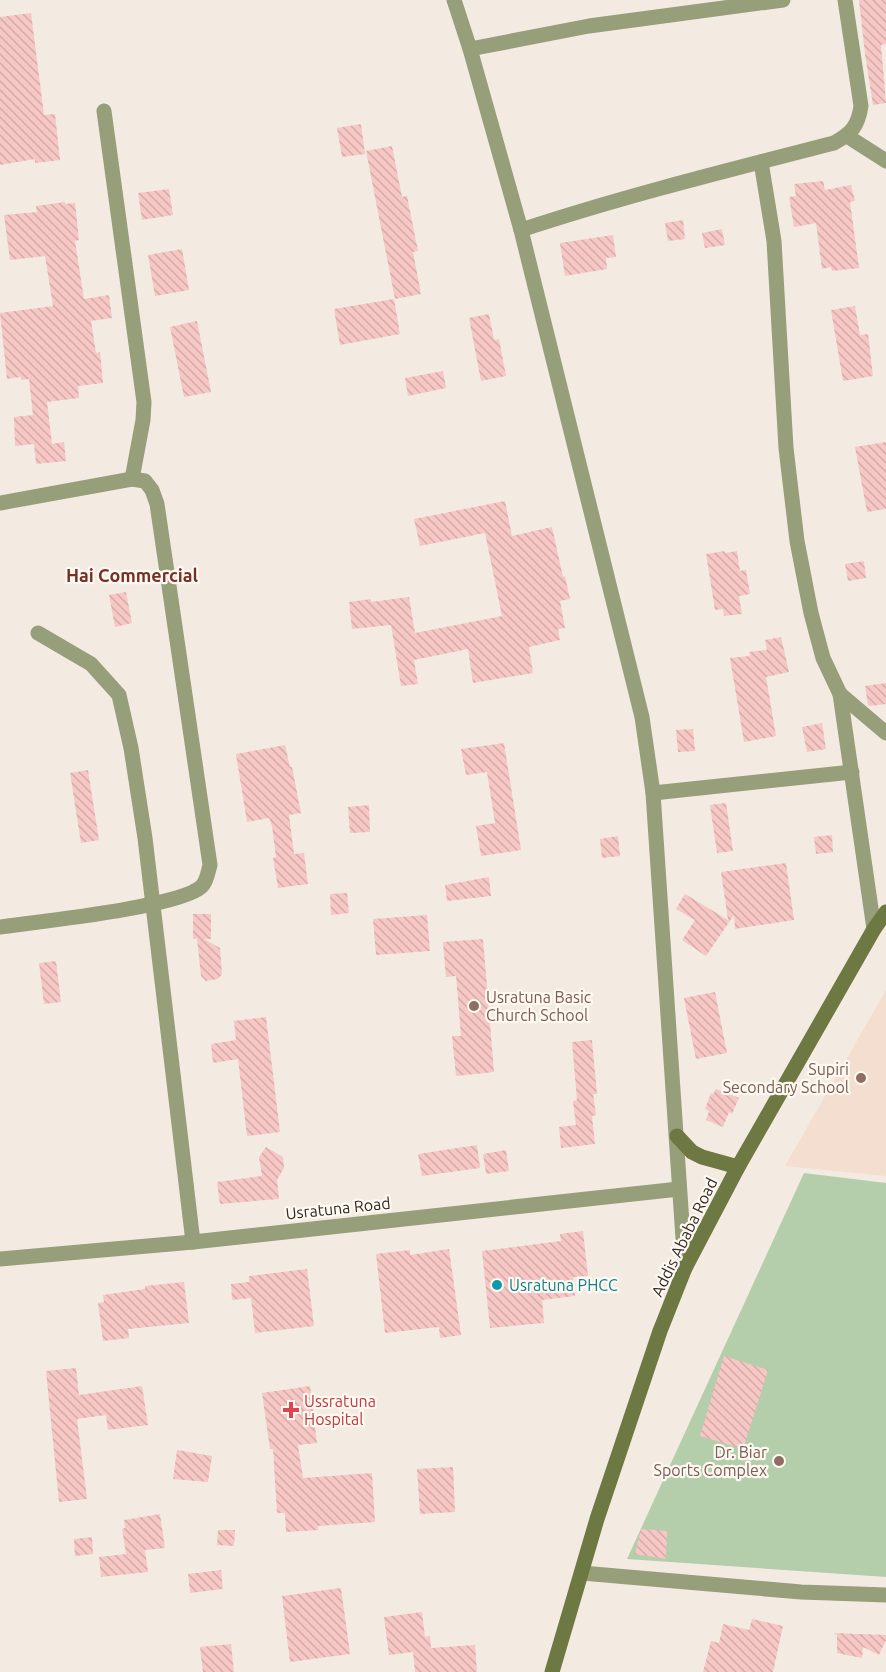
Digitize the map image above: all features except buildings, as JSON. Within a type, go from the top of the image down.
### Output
[{"type":"main road","name":"Addis Ababa Road","points":[[552,1672],[597,1519],[651,1357],[685,1268],[738,1167],[874,929],[886,912]]},
{"type":"main road","points":[[677,1136],[692,1152],[738,1167]]},
{"type":"street","points":[[454,0],[521,230],[642,717],[653,793],[685,1268]]},
{"type":"street","points":[[470,50],[589,26],[783,0]]},
{"type":"street","points":[[521,230],[585,209],[834,143],[847,136],[858,122],[861,106],[845,0]]},
{"type":"street","points":[[104,111],[144,402],[132,479]]},
{"type":"street","points":[[847,136],[886,161]]},
{"type":"street","points":[[761,162],[774,241],[786,448],[797,541],[811,613],[823,658],[840,694],[874,929]]},
{"type":"street","points":[[0,502],[132,479],[145,481],[152,490],[157,504],[210,865],[202,886],[189,893],[153,904],[0,927]]},
{"type":"street","points":[[38,633],[91,664],[119,695],[131,748],[153,904],[193,1242]]},
{"type":"street","points":[[840,694],[886,733]]},
{"type":"street","points":[[653,793],[852,772]]},
{"type":"street","name":"Usratuna Road","points":[[0,1259],[193,1242],[680,1189]]},
{"type":"street","points":[[582,1573],[801,1592],[886,1595]]},
{"type":"shaded area","name":"Supiri Secondary School","points":[[886,990],[886,1176],[785,1166]]},
{"type":"green space","name":"Dr. Biar Sports Complex","points":[[804,1173],[886,1183],[886,1577],[627,1559]]},
{"type":"place","name":"Usratuna Basic Church School","points":[[474,1006]]},
{"type":"place","name":"Supiri Secondary School","points":[[861,1078]]},
{"type":"place","name":"Usratuna PHCC","points":[[497,1285]]},
{"type":"place","name":"Ussratuna Hospital","points":[[291,1410]]},
{"type":"place","name":"Dr. Biar Sports Complex","points":[[779,1461]]},
{"type":"district","name":"Hai Commercial","points":[[132,576]]}]
